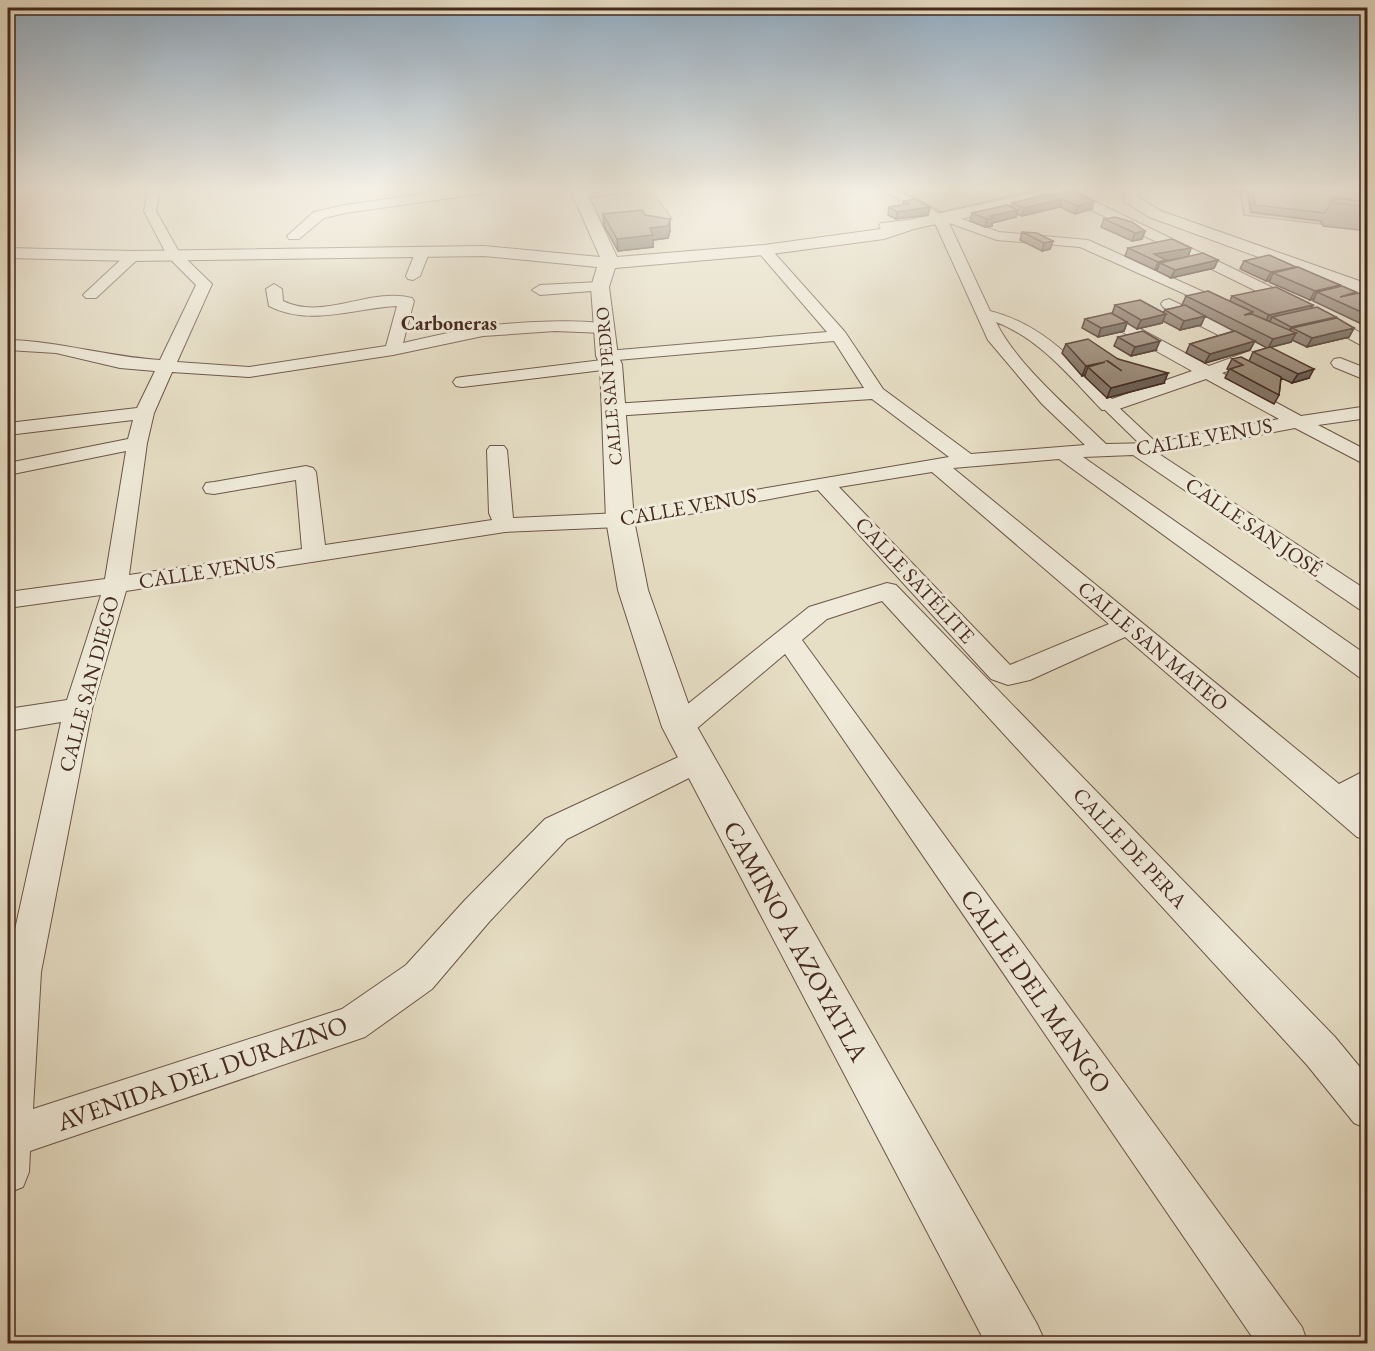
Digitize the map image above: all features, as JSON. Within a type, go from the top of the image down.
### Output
[{"type":"street","points":[[8,253],[133,256],[322,252]]},
{"type":"street","points":[[330,252],[442,252]]},
{"type":"street","points":[[509,252],[604,260],[683,252]]},
{"type":"street","points":[[602,252],[604,260]]},
{"type":"street","points":[[604,260],[731,252]]},
{"type":"street","points":[[766,252],[838,336],[876,393],[967,460]]},
{"type":"street","points":[[958,252],[996,340],[1049,400],[1101,450]]},
{"type":"street","points":[[1103,252],[1201,296],[1168,304],[1265,352],[1204,371],[1109,406]]},
{"type":"street","points":[[1191,252],[1323,318],[1368,344]]},
{"type":"street","points":[[1260,252],[1368,291]]},
{"type":"street","points":[[413,276],[422,253]]},
{"type":"street","name":"CALLE SAN DIEGO","points":[[9,1149],[15,973],[78,709],[116,585],[137,443],[144,413],[204,284],[173,254]]},
{"type":"street","points":[[91,295],[133,256]]},
{"type":"street","name":"CALLE SAN PEDRO","points":[[604,260],[600,287],[614,410],[621,520]]},
{"type":"street","points":[[540,290],[600,287]]},
{"type":"street","points":[[274,289],[275,303],[297,312],[312,312],[365,303],[406,301],[393,350]]},
{"type":"street","points":[[984,314],[1009,320],[1050,347],[1109,406],[1147,450]]},
{"type":"street","points":[[1112,320],[1368,460]]},
{"type":"street","points":[[8,345],[56,348],[89,358],[165,367],[249,372],[393,350],[483,331],[555,326],[604,328]]},
{"type":"street","points":[[462,382],[609,360],[838,336]]},
{"type":"street","points":[[1340,363],[1368,376]]},
{"type":"street","points":[[614,410],[876,393]]},
{"type":"street","name":"CALLE VENUS","points":[[8,600],[505,525],[621,520],[823,483],[967,460],[1101,450],[1147,450],[1296,422],[1368,412]]},
{"type":"street","points":[[8,429],[144,413]]},
{"type":"street","points":[[8,469],[137,443]]},
{"type":"street","points":[[497,450],[500,513],[505,525]]},
{"type":"street","name":"CALLE SAN JOSÉ","points":[[1147,450],[1368,603]]},
{"type":"street","points":[[1063,453],[1368,670]]},
{"type":"street","name":"CALLE SAN MATEO","points":[[938,466],[1368,827]]},
{"type":"street","points":[[214,488],[306,472],[314,554]]},
{"type":"street","name":"CALLE SATÉLITE","points":[[823,483],[1001,672],[1008,675],[1020,673],[1129,625]]},
{"type":"street","name":"CAMINO A AZOYATLA","points":[[621,520],[633,590],[688,744],[1017,1344]]},
{"type":"street","name":"AVENIDA DEL DURAZNO","points":[[9,1149],[352,1024],[419,977],[477,911],[556,829],[688,744],[787,638],[818,613],[887,591]]},
{"type":"street","name":"CALLE DE PERA","points":[[887,591],[1321,1051],[1368,1109]]},
{"type":"street","name":"CALLE DEL MANGO","points":[[787,638],[1285,1344]]},
{"type":"street","points":[[8,720],[78,709]]},
{"type":"street","points":[[1337,801],[1368,781]]},
{"type":"street","points":[[1321,1051],[1368,1091]]},
{"type":"building","points":[[1137,252],[1166,252],[1154,254],[1166,260],[1158,262]]},
{"type":"building","points":[[1203,253],[1218,260],[1175,270],[1160,263]]},
{"type":"building","points":[[1269,255],[1296,267],[1271,272],[1244,261]]},
{"type":"building","points":[[1298,267],[1340,285],[1315,291],[1273,273]]},
{"type":"building","points":[[1342,286],[1356,292],[1340,297],[1359,293],[1368,297],[1368,315],[1317,292]]},
{"type":"building","points":[[1276,287],[1313,305],[1269,315],[1232,296]]},
{"type":"building","points":[[1208,291],[1253,312],[1244,315],[1252,314],[1296,333],[1273,339],[1186,296]]},
{"type":"building","points":[[1140,300],[1166,314],[1141,320],[1115,305]]},
{"type":"building","points":[[1185,305],[1205,316],[1184,321],[1165,310]]},
{"type":"building","points":[[1317,307],[1336,317],[1291,327],[1272,317]]},
{"type":"building","points":[[1111,313],[1127,322],[1101,328],[1085,319]]},
{"type":"building","points":[[1337,318],[1354,328],[1312,338],[1292,328]]},
{"type":"building","points":[[1143,331],[1160,341],[1135,347],[1118,337]]},
{"type":"building","points":[[1235,331],[1255,341],[1210,354],[1190,344]]},
{"type":"building","points":[[1088,339],[1118,359],[1168,373],[1111,388],[1088,367],[1105,362],[1086,366],[1066,344]]},
{"type":"building","points":[[1270,347],[1314,369],[1298,374],[1253,352]]},
{"type":"building","points":[[1241,357],[1281,377],[1279,395],[1230,369],[1243,365],[1232,359]]},
{"type":"district","name":"Carboneras","points":[[449,323]]}]
